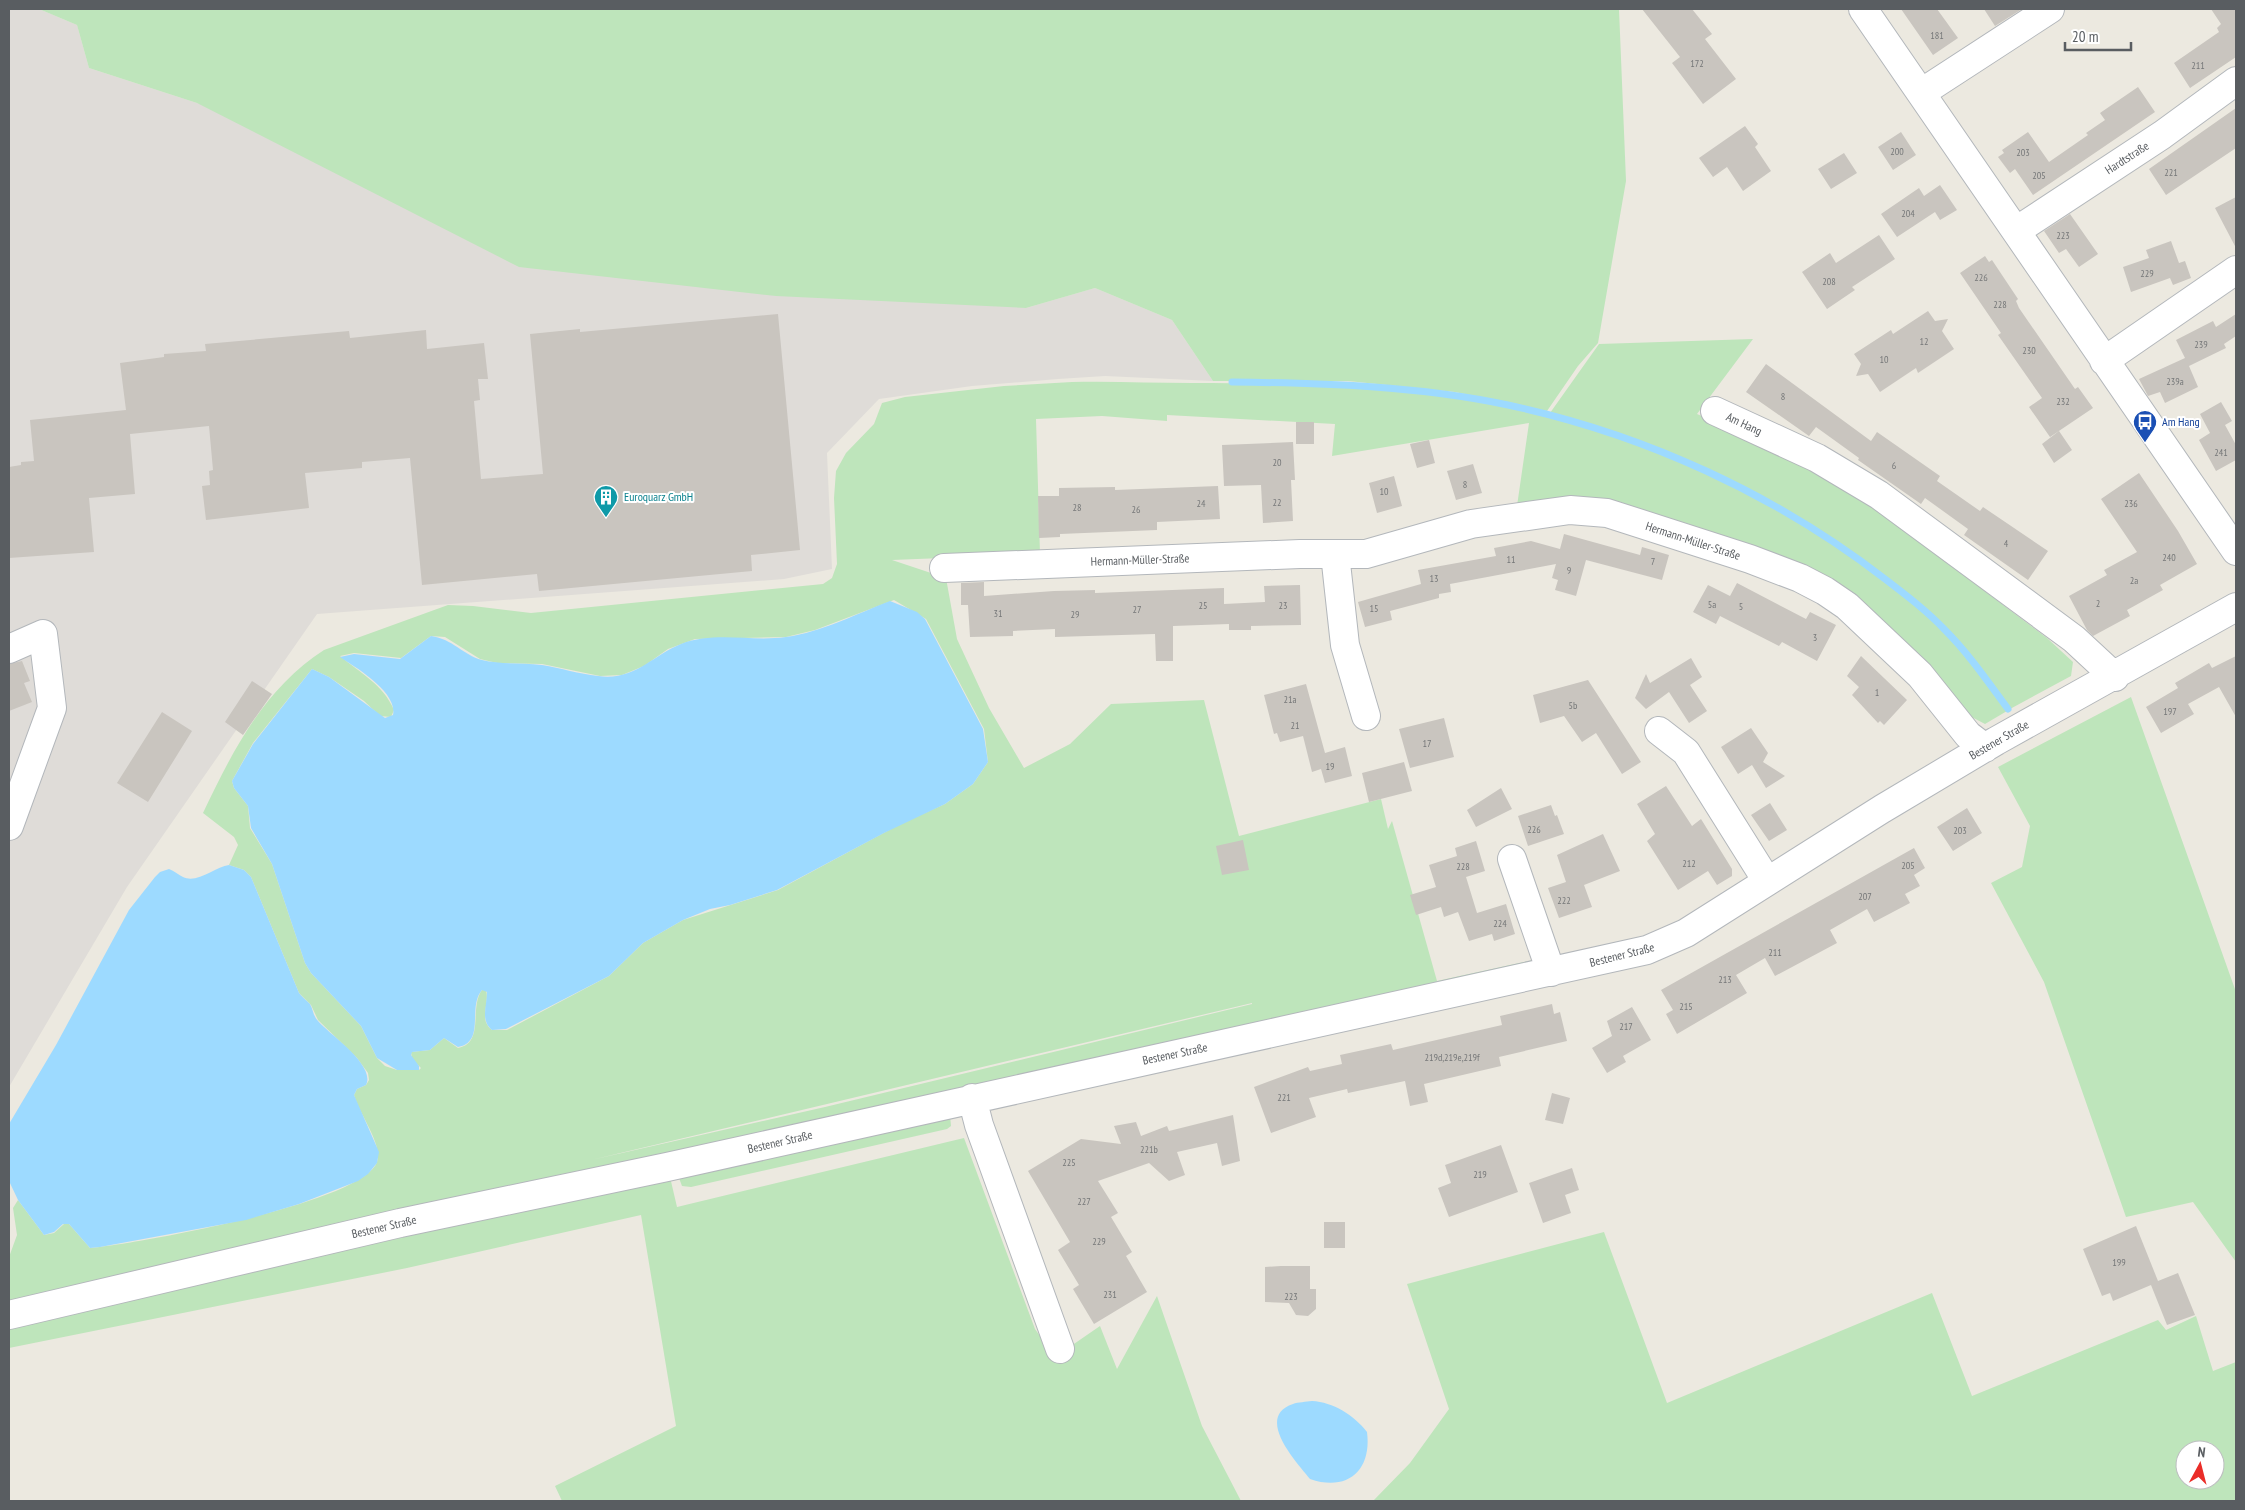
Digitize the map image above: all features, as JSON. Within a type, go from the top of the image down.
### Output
[{"type":"street","points":[[1863,9],[2236,551]]},
{"type":"street","points":[[1921,93],[2050,9]]},
{"type":"street","name":"Hardtstraße","points":[[2016,231],[2162,135],[2236,81]]},
{"type":"street","points":[[2104,361],[2236,270]]},
{"type":"street","name":"Am Hang","points":[[1715,411],[1817,458],[1879,495],[2074,638],[2115,677]]},
{"type":"street","name":"Hermann-Müller-Straße","points":[[944,568],[1366,554],[1471,524],[1570,510],[1608,513],[1758,562],[1800,578],[1825,591],[1847,606],[1920,675],[1968,735],[1990,745]]},
{"type":"street","points":[[1335,554],[1344,646],[1366,716]]},
{"type":"street","name":"Bestener Straße","points":[[9,1315],[400,1223],[668,1167],[972,1098],[1551,972],[1666,943],[1686,933],[1882,809],[1990,745],[2115,677],[2236,607]]},
{"type":"street","points":[[9,649],[43,634],[52,708],[9,826]]},
{"type":"street","points":[[1659,731],[1686,752],[1767,881]]},
{"type":"street","points":[[1512,859],[1551,972]]},
{"type":"street","points":[[972,1098],[979,1125],[1060,1349]]},
{"type":"shaded area","name":"Euroquarz GmbH","points":[[9,9],[39,9],[77,25],[89,68],[197,103],[1026,308],[1095,288],[1172,320],[1213,381],[1105,376],[972,386],[879,399],[827,453],[832,569],[784,579],[317,614],[127,887],[9,1087]]},
{"type":"green space","points":[[39,9],[1619,9],[1626,181],[1598,343],[1578,366],[1547,411],[1455,392],[1348,381],[1213,381],[1172,320],[1095,288],[1026,308],[776,296],[519,267],[197,103],[89,68],[77,25]]},
{"type":"green space","points":[[1753,339],[1697,414],[1759,440],[1815,469],[1872,506],[2047,638],[2073,662],[2071,676],[2010,709],[1969,654],[1934,616],[1916,600],[1831,539],[1755,494],[1716,475],[1634,441],[1550,413],[1599,344]]},
{"type":"green space","points":[[1072,382],[1234,383],[1318,385],[1403,391],[1445,396],[1528,411],[1576,423],[1623,438],[1714,476],[1759,499],[1843,550],[1897,590],[1939,626],[1966,656],[2007,711],[1985,724],[1966,714],[1807,570],[1517,506],[1529,423],[1332,456],[1335,424],[1167,415],[1167,421],[1102,416],[1036,419],[1040,554],[892,560],[946,578],[957,639],[989,708],[1024,768],[1070,744],[1111,704],[1204,700],[1239,836],[1381,799],[1388,829],[1392,821],[1437,981],[1538,959],[1538,963],[9,1308],[9,1257],[17,1235],[13,1208],[18,1200],[44,1235],[54,1233],[64,1224],[69,1224],[90,1248],[197,1230],[292,1206],[333,1192],[363,1177],[377,1162],[377,1147],[374,1138],[354,1095],[357,1089],[366,1085],[369,1080],[368,1073],[357,1058],[318,1020],[311,1005],[299,993],[251,877],[244,870],[229,865],[238,845],[234,837],[203,813],[226,766],[252,722],[284,683],[324,650],[448,605],[531,613],[823,584],[832,578],[837,564],[834,498],[836,471],[846,453],[874,424],[882,403],[905,397],[1004,386]],"holes":[[[894,600],[926,619],[984,729],[988,762],[973,784],[945,804],[902,823],[778,890],[683,920],[643,943],[609,976],[507,1030],[492,1030],[488,1026],[485,1016],[487,996],[486,990],[482,990],[478,997],[474,1032],[471,1039],[466,1045],[458,1048],[444,1038],[430,1050],[411,1052],[412,1059],[421,1068],[419,1070],[397,1070],[385,1066],[377,1058],[361,1026],[311,973],[305,963],[272,864],[250,828],[248,806],[234,788],[232,781],[253,743],[312,669],[329,677],[364,701],[380,716],[391,717],[394,710],[384,693],[340,656],[354,653],[401,658],[431,636],[445,637],[480,659],[497,663],[542,664],[600,676],[622,675],[644,666],[668,649],[695,639],[786,637],[815,630]],[[1252,1003],[825,1107],[591,1160]]]},
{"type":"green space","points":[[2131,697],[2236,992],[2236,1262],[2193,1202],[2126,1217],[2044,982],[1991,883],[2022,867],[2030,826],[1998,767]]},
{"type":"green space","points":[[950,1115],[951,1126],[947,1129],[691,1187],[682,1186],[679,1178]]},
{"type":"green space","points":[[964,1138],[1035,1329],[1055,1357],[1100,1326],[1117,1369],[1157,1296],[1202,1426],[1241,1501],[562,1501],[555,1486],[676,1426],[641,1215],[407,1268],[9,1348],[9,1326],[670,1177],[677,1207]]},
{"type":"green space","points":[[1604,1232],[1667,1403],[1932,1293],[1972,1396],[2158,1320],[2166,1330],[2196,1316],[2213,1371],[2236,1362],[2236,1501],[1373,1501],[1410,1463],[1449,1409],[1407,1284]]},
{"type":"water","points":[[890,601],[917,612],[925,619],[983,729],[988,762],[973,784],[945,804],[884,833],[777,890],[730,905],[710,909],[683,920],[643,943],[609,976],[506,1029],[492,1030],[488,1026],[485,1017],[487,992],[482,990],[476,1005],[474,1031],[471,1038],[466,1044],[458,1047],[444,1038],[430,1050],[412,1052],[411,1055],[419,1066],[419,1070],[397,1070],[377,1058],[361,1026],[311,973],[305,963],[272,864],[251,828],[248,806],[234,788],[232,781],[253,744],[312,669],[329,677],[385,718],[393,715],[393,706],[389,698],[374,681],[340,657],[354,654],[400,659],[431,636],[446,640],[469,655],[482,660],[542,665],[611,677],[633,671],[670,649],[694,640],[720,637],[773,638],[799,635],[826,627]]},
{"type":"water","points":[[229,865],[244,870],[251,877],[299,993],[310,1004],[318,1021],[350,1051],[364,1069],[367,1077],[366,1085],[357,1089],[354,1095],[379,1152],[377,1163],[368,1174],[358,1181],[299,1204],[246,1220],[90,1248],[69,1224],[63,1224],[54,1232],[44,1235],[18,1200],[9,1181],[9,1124],[56,1045],[129,910],[155,877],[160,872],[169,869],[188,879],[200,877]]},
{"type":"water","points":[[1312,1401],[1328,1404],[1342,1410],[1356,1420],[1367,1432],[1368,1446],[1365,1458],[1361,1467],[1346,1480],[1335,1483],[1310,1479],[1282,1440],[1277,1419],[1282,1410],[1295,1403]]},
{"type":"building","points":[[1642,9],[1692,9],[1712,34],[1705,39],[1736,79],[1703,104],[1672,63],[1680,57]]},
{"type":"building","points":[[1901,9],[1937,9],[1958,38],[1933,55]]},
{"type":"building","points":[[1984,9],[2022,9],[1995,26]]},
{"type":"building","points":[[2211,9],[2236,9],[2236,57],[2190,88],[2174,63],[2219,32],[2217,28],[2221,24]]},
{"type":"building","points":[[2138,87],[2155,112],[2033,195],[2015,169],[2010,173],[1998,157],[2004,153],[2002,150],[2028,132],[2049,162],[2088,135],[2086,133],[2105,120],[2100,113]]},
{"type":"building","points":[[2236,108],[2236,148],[2166,195],[2149,169]]},
{"type":"building","points":[[1745,126],[1758,144],[1755,147],[1771,171],[1743,191],[1727,167],[1713,177],[1699,158]]},
{"type":"building","points":[[1901,132],[1916,155],[1893,170],[1878,147]]},
{"type":"building","points":[[1844,153],[1857,173],[1831,189],[1818,169]]},
{"type":"building","points":[[1940,185],[1957,210],[1940,220],[1935,212],[1897,237],[1881,214],[1919,188],[1924,196]]},
{"type":"building","points":[[2236,197],[2236,248],[2215,208]]},
{"type":"building","points":[[2070,214],[2098,254],[2079,267],[2066,249],[2059,253],[2044,231]]},
{"type":"building","points":[[1879,235],[1895,259],[1852,287],[1855,290],[1827,309],[1802,272],[1830,253],[1836,263]]},
{"type":"building","points":[[2171,241],[2179,263],[2185,261],[2191,278],[2173,285],[2170,278],[2131,292],[2123,267],[2149,258],[2146,250]]},
{"type":"building","points":[[1985,256],[1989,262],[1992,260],[2018,299],[2016,301],[2019,308],[2075,389],[2078,387],[2093,408],[2050,437],[2029,407],[2042,398],[1998,335],[2001,333],[1960,273]]},
{"type":"building","points":[[1928,311],[1935,321],[1948,319],[1942,331],[1954,349],[1918,373],[1916,368],[1880,392],[1868,374],[1856,376],[1861,364],[1854,354],[1891,330],[1893,334]]},
{"type":"building","points":[[778,314],[800,550],[751,555],[752,571],[539,591],[537,574],[422,585],[410,458],[362,462],[362,468],[305,473],[309,508],[206,520],[202,486],[210,485],[209,471],[213,470],[209,426],[130,434],[135,494],[89,498],[94,552],[9,558],[9,467],[21,465],[21,462],[34,461],[30,420],[126,410],[120,363],[164,357],[164,354],[206,351],[205,344],[349,331],[350,338],[426,330],[427,349],[484,343],[488,379],[478,379],[480,400],[474,401],[481,479],[543,474],[530,334],[580,329],[580,332]]},
{"type":"building","points":[[2236,314],[2236,336],[2224,344],[2226,348],[2189,366],[2198,387],[2165,403],[2160,392],[2148,396],[2139,379],[2185,358],[2176,340],[2213,321],[2216,327]]},
{"type":"building","points":[[1766,364],[1871,441],[1877,432],[1940,476],[1937,481],[1980,511],[1983,507],[2048,551],[2028,580],[1964,535],[1968,529],[1925,498],[1921,504],[1858,460],[1859,458],[1816,427],[1809,436],[1746,392]]},
{"type":"building","points":[[2221,402],[2232,421],[2225,425],[2236,445],[2236,460],[2216,471],[2199,440],[2210,433],[2200,414]]},
{"type":"building","points":[[1296,422],[1314,422],[1314,444],[1296,444]]},
{"type":"building","points":[[2059,431],[2072,450],[2054,463],[2042,444]]},
{"type":"building","points":[[1429,440],[1435,463],[1417,468],[1410,444]]},
{"type":"building","points":[[1293,442],[1295,480],[1291,480],[1293,521],[1263,523],[1261,485],[1224,486],[1222,445]]},
{"type":"building","points":[[1473,464],[1482,493],[1456,500],[1447,471]]},
{"type":"building","points":[[2139,473],[2178,531],[2197,564],[2160,585],[2163,590],[2127,610],[2130,616],[2093,636],[2087,630],[2069,596],[2107,575],[2104,570],[2137,552],[2101,499]]},
{"type":"building","points":[[1394,476],[1402,506],[1377,513],[1369,483]]},
{"type":"building","points":[[1218,486],[1220,519],[1157,522],[1157,530],[1060,534],[1060,537],[1039,538],[1038,496],[1059,496],[1059,488],[1115,487],[1115,490]]},
{"type":"building","points":[[1564,534],[1640,555],[1642,547],[1669,555],[1662,580],[1586,560],[1576,596],[1555,590],[1558,580],[1552,578],[1556,564],[1450,584],[1451,592],[1439,594],[1439,598],[1390,611],[1392,620],[1365,627],[1358,602],[1421,584],[1418,570],[1496,556],[1494,548],[1531,541],[1560,549]]},
{"type":"building","points":[[984,582],[984,596],[1054,591],[1095,590],[1095,593],[1224,588],[1224,604],[1265,602],[1264,586],[1300,585],[1301,625],[1251,626],[1251,630],[1229,630],[1229,624],[1173,626],[1173,661],[1156,661],[1155,634],[1055,637],[1055,629],[1013,631],[1013,636],[970,637],[968,605],[961,605],[961,583]]},
{"type":"building","points":[[1737,583],[1806,619],[1810,612],[1836,625],[1817,661],[1782,642],[1779,646],[1720,616],[1716,624],[1693,612],[1708,585],[1730,596]]},
{"type":"building","points":[[1861,656],[1907,700],[1884,725],[1880,721],[1878,723],[1852,695],[1859,687],[1847,676]]},
{"type":"building","points":[[2236,656],[2236,717],[2219,687],[2188,704],[2194,714],[2161,733],[2146,707],[2178,688],[2175,683],[2209,663],[2212,668]]},
{"type":"building","points":[[1691,658],[1702,677],[1690,685],[1707,711],[1689,723],[1669,692],[1646,709],[1635,698],[1646,674],[1650,683]]},
{"type":"building","points":[[22,661],[30,681],[24,683],[32,702],[9,711],[9,664]]},
{"type":"building","points":[[1588,680],[1641,762],[1622,774],[1596,733],[1582,742],[1564,716],[1540,723],[1533,695]]},
{"type":"building","points":[[252,681],[272,694],[243,735],[225,722]]},
{"type":"building","points":[[1306,684],[1325,753],[1345,747],[1352,776],[1325,783],[1321,769],[1312,772],[1303,736],[1280,742],[1277,733],[1274,734],[1264,695]]},
{"type":"building","points":[[162,712],[192,731],[148,802],[117,783]]},
{"type":"building","points":[[1444,718],[1454,757],[1410,768],[1399,729]]},
{"type":"building","points":[[1751,728],[1768,753],[1763,762],[1785,776],[1766,788],[1752,765],[1738,774],[1721,747]]},
{"type":"building","points":[[1404,762],[1412,791],[1369,802],[1362,773]]},
{"type":"building","points":[[1666,786],[1692,826],[1701,819],[1732,869],[1732,876],[1717,885],[1708,871],[1678,890],[1647,841],[1655,834],[1637,804]]},
{"type":"building","points":[[1501,788],[1512,809],[1476,827],[1467,810]]},
{"type":"building","points":[[1770,803],[1787,830],[1769,841],[1751,815]]},
{"type":"building","points":[[1551,805],[1564,834],[1528,846],[1518,816]]},
{"type":"building","points":[[1967,808],[1982,833],[1953,851],[1937,827]]},
{"type":"building","points":[[1603,834],[1620,871],[1584,885],[1592,907],[1559,918],[1548,888],[1566,882],[1557,855]]},
{"type":"building","points":[[1243,840],[1249,870],[1222,875],[1216,846]]},
{"type":"building","points":[[1476,841],[1485,871],[1466,877],[1477,913],[1506,904],[1515,934],[1494,941],[1492,934],[1469,941],[1458,912],[1444,917],[1441,907],[1416,915],[1410,895],[1436,887],[1429,865],[1457,856],[1455,848]]},
{"type":"building","points":[[1914,848],[1925,868],[1914,875],[1920,886],[1905,894],[1910,903],[1874,922],[1867,909],[1830,930],[1837,943],[1775,976],[1765,958],[1736,975],[1747,993],[1677,1034],[1666,1014],[1673,1010],[1661,990]]},
{"type":"building","points":[[1552,1004],[1554,1014],[1560,1012],[1567,1041],[1499,1057],[1501,1066],[1424,1084],[1428,1102],[1410,1106],[1405,1081],[1348,1093],[1347,1089],[1309,1098],[1316,1117],[1271,1133],[1254,1087],[1308,1067],[1310,1071],[1342,1064],[1340,1055],[1391,1044],[1393,1050],[1502,1025],[1500,1016]]},
{"type":"building","points":[[1632,1007],[1651,1040],[1623,1056],[1626,1062],[1607,1073],[1592,1048],[1612,1036],[1607,1021]]},
{"type":"building","points":[[1552,1093],[1570,1098],[1563,1124],[1545,1120]]},
{"type":"building","points":[[1233,1115],[1240,1161],[1222,1166],[1217,1143],[1177,1152],[1185,1175],[1169,1181],[1149,1163],[1098,1181],[1118,1213],[1111,1217],[1132,1252],[1126,1256],[1147,1292],[1094,1324],[1073,1289],[1079,1285],[1058,1250],[1070,1242],[1028,1171],[1081,1139],[1121,1144],[1114,1126],[1136,1122],[1141,1136],[1167,1126],[1169,1131]]},
{"type":"building","points":[[1501,1145],[1518,1192],[1449,1217],[1438,1188],[1451,1183],[1445,1165]]},
{"type":"building","points":[[1572,1168],[1579,1190],[1565,1195],[1571,1213],[1543,1223],[1529,1183]]},
{"type":"building","points":[[1324,1222],[1345,1222],[1345,1248],[1324,1248]]},
{"type":"building","points":[[2136,1226],[2158,1281],[2178,1273],[2195,1315],[2167,1325],[2151,1285],[2113,1301],[2110,1293],[2102,1296],[2083,1249]]},
{"type":"building","points":[[1310,1266],[1310,1289],[1316,1289],[1316,1309],[1308,1316],[1296,1315],[1289,1303],[1265,1302],[1265,1267]]},
{"type":"waterway","points":[[1232,382],[1371,387],[1474,399],[1559,417],[1609,432],[1658,450],[1753,494],[1799,520],[1843,548],[1885,579],[1924,610],[1954,639],[2008,709]]},
{"type":"place","name":"Am Hang","points":[[2145,443]]},
{"type":"place","name":"Euroquarz GmbH","points":[[606,518]]}]
